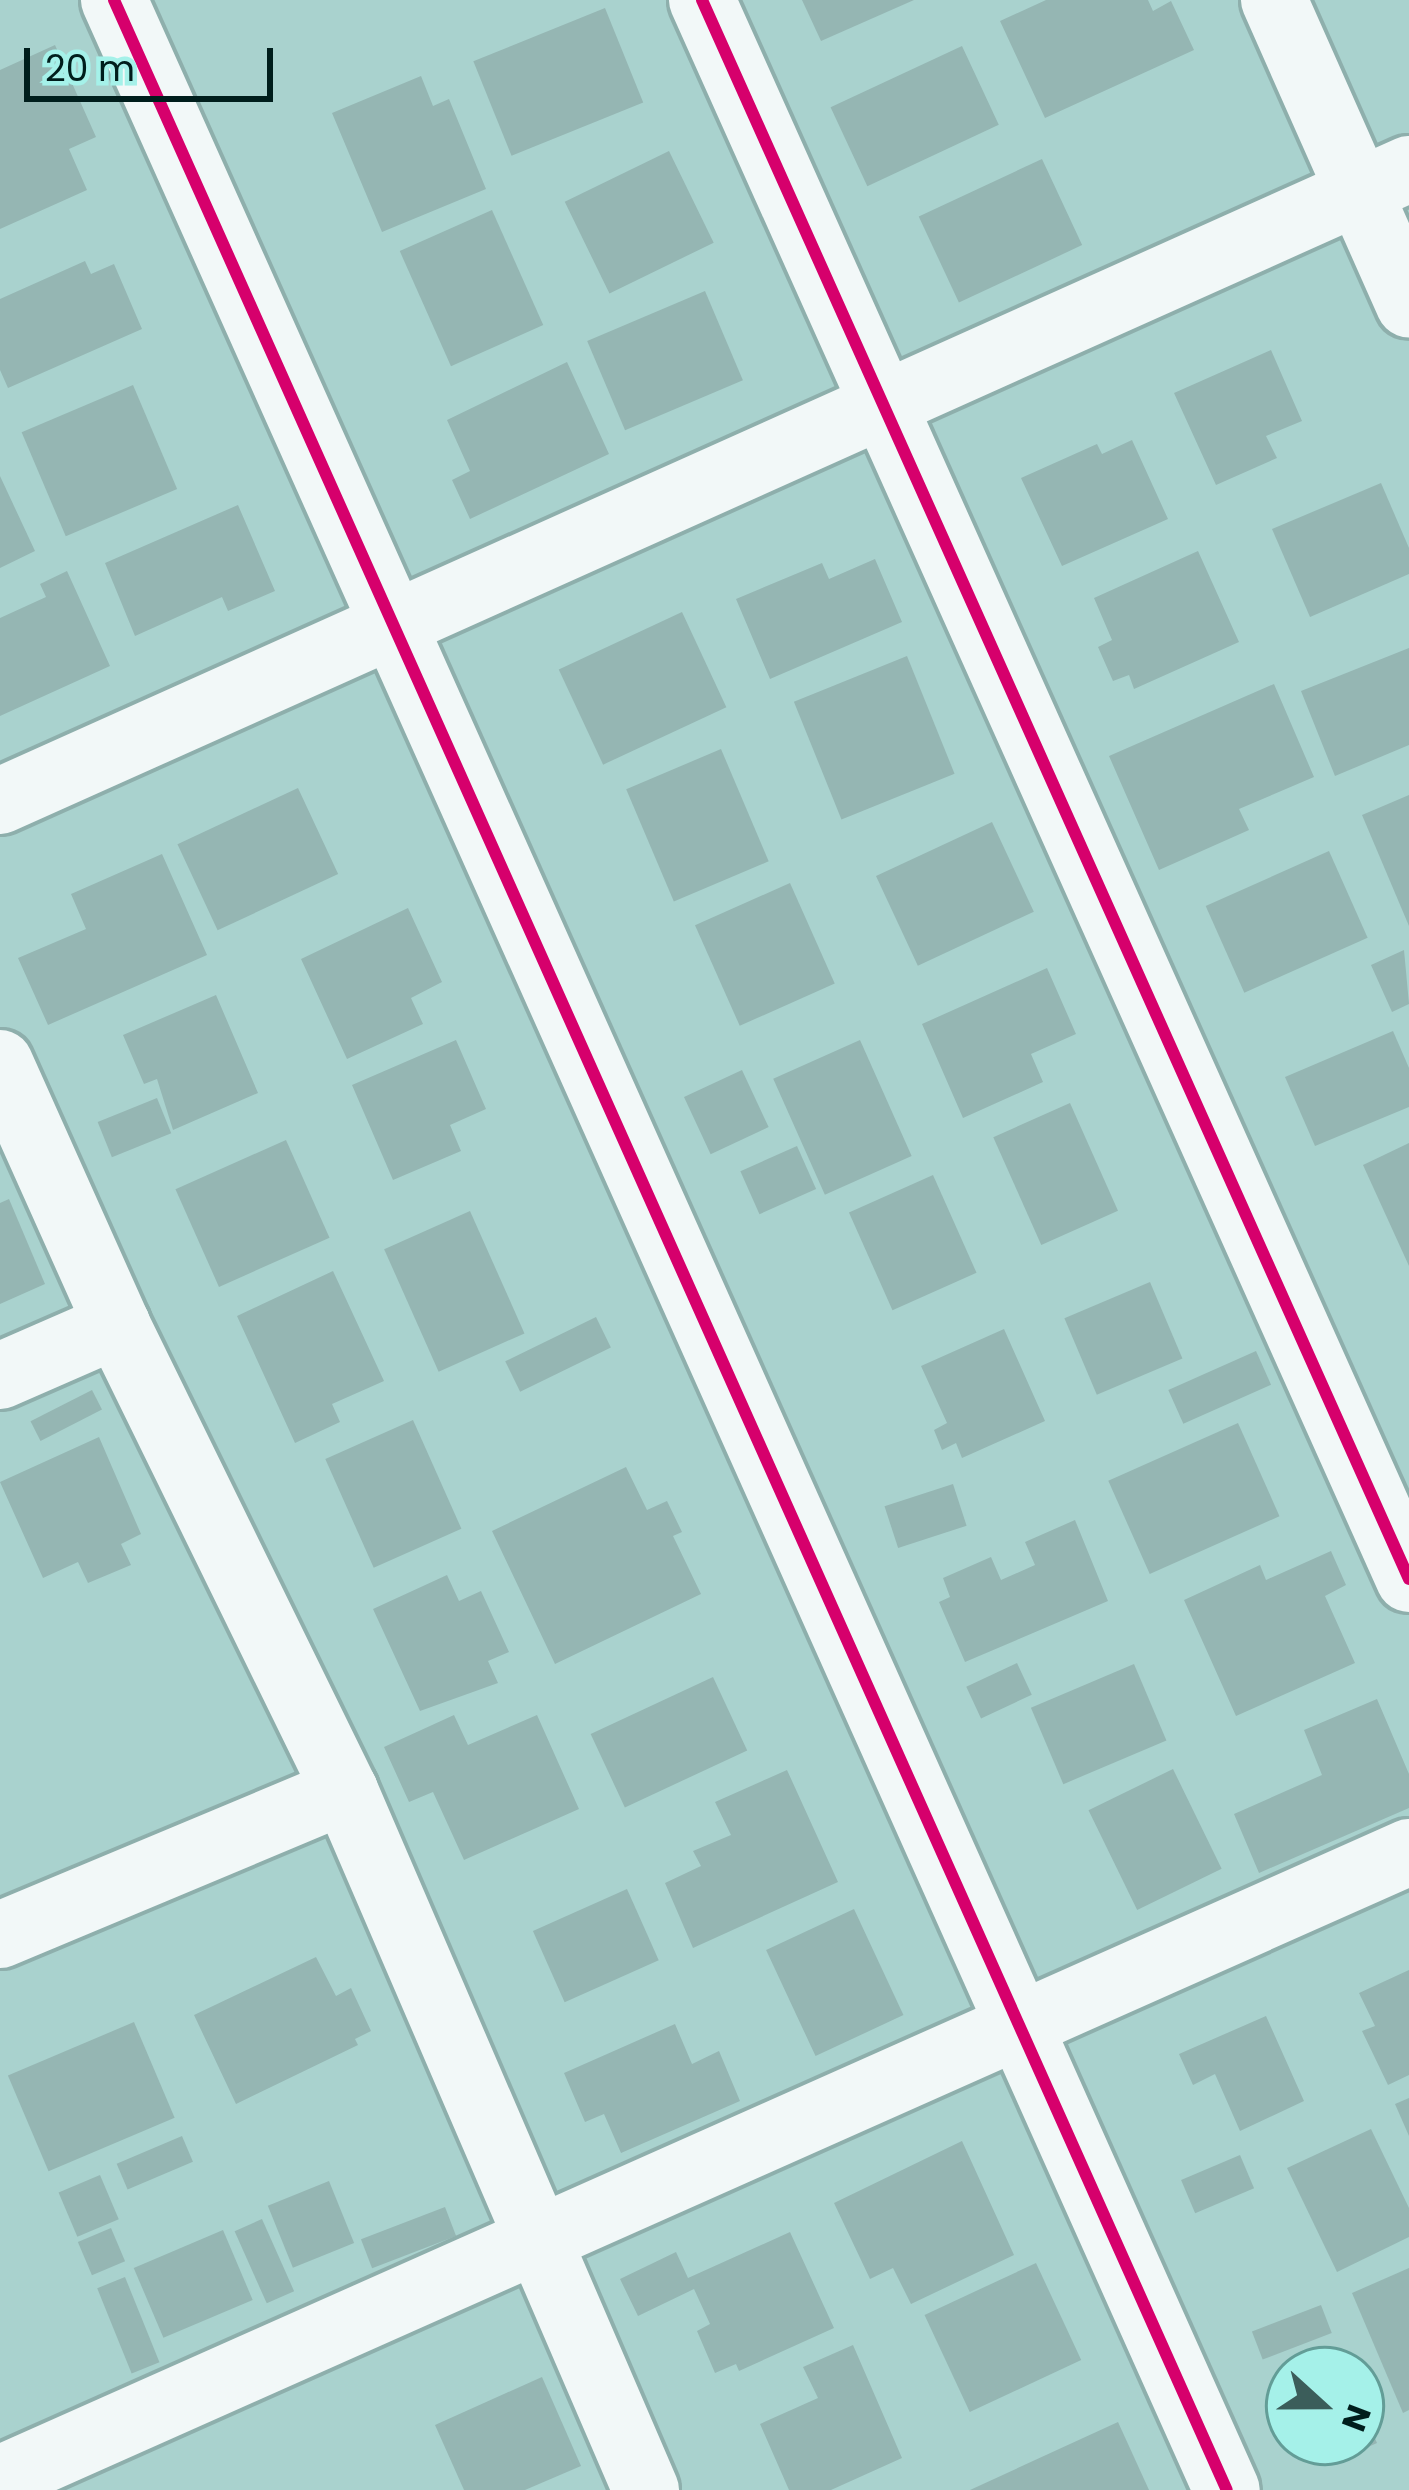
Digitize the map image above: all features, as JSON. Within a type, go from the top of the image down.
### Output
[{"type":"street","points":[[114,0],[1227,2490]]},
{"type":"street","points":[[702,0],[1409,1579]]},
{"type":"street","points":[[1274,0],[1384,180],[1409,304]]},
{"type":"street","points":[[0,801],[391,624],[886,410],[1384,180]]},
{"type":"street","points":[[0,1063],[117,1325],[345,1791],[646,2490]]},
{"type":"street","points":[[0,1376],[117,1325]]},
{"type":"street","points":[[0,1935],[345,1791]]},
{"type":"street","points":[[0,2480],[1409,1852]]},
{"type":"building","points":[[802,0],[914,0],[821,41]]},
{"type":"building","points":[[1046,0],[1148,0],[1153,11],[1171,1],[1194,50],[1045,118],[1000,21]]},
{"type":"building","points":[[605,8],[643,103],[512,156],[473,61]]},
{"type":"building","points":[[55,45],[96,137],[69,149],[87,190],[0,229],[0,70]]},
{"type":"building","points":[[962,46],[999,125],[867,186],[831,107]]},
{"type":"building","points":[[421,76],[433,106],[449,99],[486,189],[382,232],[332,113]]},
{"type":"building","points":[[669,151],[714,243],[609,294],[565,202]]},
{"type":"building","points":[[1042,159],[1082,245],[959,303],[919,216]]},
{"type":"building","points":[[492,210],[543,325],[451,366],[400,251]]},
{"type":"building","points":[[85,261],[91,274],[114,264],[142,329],[8,388],[0,370],[0,299]]},
{"type":"building","points":[[705,291],[743,380],[625,430],[587,341]]},
{"type":"building","points":[[1271,350],[1302,421],[1266,436],[1277,458],[1216,485],[1174,393]]},
{"type":"building","points":[[567,362],[609,454],[470,519],[452,480],[470,471],[447,420]]},
{"type":"building","points":[[133,385],[177,489],[66,536],[22,432]]},
{"type":"building","points":[[1132,440],[1168,519],[1062,566],[1021,478],[1097,444],[1102,454]]},
{"type":"building","points":[[0,476],[35,551],[0,568]]},
{"type":"building","points":[[1381,483],[1409,548],[1409,574],[1310,617],[1272,529]]},
{"type":"building","points":[[238,505],[275,591],[228,611],[222,597],[135,636],[105,563]]},
{"type":"building","points":[[1198,551],[1239,642],[1134,689],[1129,675],[1113,681],[1098,647],[1112,640],[1094,598]]},
{"type":"building","points":[[875,559],[902,622],[770,679],[736,599],[822,563],[829,579]]},
{"type":"building","points":[[67,571],[110,666],[0,716],[0,618],[46,597],[40,584]]},
{"type":"building","points":[[682,612],[726,707],[603,765],[559,669]]},
{"type":"building","points":[[1409,648],[1409,745],[1335,776],[1301,691]]},
{"type":"building","points":[[907,656],[955,774],[841,819],[794,702]]},
{"type":"building","points":[[1274,684],[1314,777],[1239,809],[1249,830],[1159,870],[1109,756]]},
{"type":"building","points":[[721,749],[769,861],[674,902],[626,789]]},
{"type":"building","points":[[298,788],[338,874],[218,930],[177,844]]},
{"type":"building","points":[[1409,795],[1409,926],[1362,815]]},
{"type":"building","points":[[992,822],[1034,912],[918,966],[876,876]]},
{"type":"building","points":[[1329,851],[1368,938],[1244,993],[1206,906]]},
{"type":"building","points":[[162,854],[207,955],[48,1025],[18,958],[86,929],[71,894]]},
{"type":"building","points":[[790,883],[835,983],[740,1026],[695,925]]},
{"type":"building","points":[[408,908],[442,982],[411,998],[423,1024],[347,1059],[301,959]]},
{"type":"building","points":[[1404,950],[1409,1004],[1392,1012],[1371,965]]},
{"type":"building","points":[[1047,968],[1076,1034],[1031,1054],[1043,1082],[963,1118],[922,1024]]},
{"type":"building","points":[[216,995],[258,1093],[173,1130],[157,1079],[144,1084],[123,1035]]},
{"type":"building","points":[[1393,1031],[1409,1068],[1409,1107],[1315,1146],[1285,1077]]},
{"type":"building","points":[[456,1040],[486,1109],[450,1125],[461,1151],[393,1180],[352,1085]]},
{"type":"building","points":[[860,1040],[912,1156],[825,1195],[773,1079]]},
{"type":"building","points":[[742,1070],[769,1127],[711,1154],[684,1097]]},
{"type":"building","points":[[157,1098],[171,1133],[112,1157],[98,1122]]},
{"type":"building","points":[[1070,1103],[1118,1211],[1041,1245],[993,1137]]},
{"type":"building","points":[[286,1140],[330,1238],[219,1287],[175,1189]]},
{"type":"building","points":[[1409,1143],[1409,1266],[1363,1165]]},
{"type":"building","points":[[797,1146],[816,1189],[759,1214],[740,1171]]},
{"type":"building","points":[[933,1175],[977,1273],[892,1310],[849,1212]]},
{"type":"building","points":[[9,1199],[45,1284],[0,1304],[0,1203]]},
{"type":"building","points":[[470,1211],[525,1333],[439,1372],[384,1249]]},
{"type":"building","points":[[333,1271],[384,1381],[332,1404],[340,1422],[295,1443],[237,1316]]},
{"type":"building","points":[[1150,1282],[1182,1358],[1097,1395],[1064,1318]]},
{"type":"building","points":[[596,1317],[611,1348],[520,1392],[505,1361]]},
{"type":"building","points":[[1004,1329],[1045,1421],[962,1458],[956,1443],[942,1450],[934,1430],[947,1423],[921,1366]]},
{"type":"building","points":[[1256,1351],[1271,1385],[1183,1424],[1168,1390]]},
{"type":"building","points":[[92,1390],[102,1410],[41,1441],[31,1421]]},
{"type":"building","points":[[413,1420],[461,1529],[374,1568],[325,1459]]},
{"type":"building","points":[[1238,1423],[1279,1516],[1150,1574],[1108,1481]]},
{"type":"building","points":[[99,1437],[141,1534],[121,1544],[131,1565],[88,1583],[78,1562],[43,1578],[0,1482]]},
{"type":"building","points":[[626,1467],[647,1510],[667,1501],[682,1532],[673,1536],[701,1594],[555,1664],[492,1531]]},
{"type":"building","points":[[953,1484],[967,1526],[898,1548],[885,1506]]},
{"type":"building","points":[[1075,1520],[1108,1601],[965,1662],[939,1602],[950,1597],[943,1578],[991,1557],[1001,1580],[1035,1565],[1025,1542]]},
{"type":"building","points":[[1331,1551],[1346,1585],[1325,1596],[1355,1663],[1236,1716],[1184,1600],[1260,1565],[1266,1580]]},
{"type":"building","points":[[447,1575],[459,1601],[481,1591],[509,1652],[488,1661],[498,1683],[420,1711],[373,1609]]},
{"type":"building","points":[[1017,1663],[1032,1695],[981,1718],[966,1687]]},
{"type":"building","points":[[1134,1664],[1166,1740],[1063,1784],[1031,1708]]},
{"type":"building","points":[[713,1677],[747,1750],[625,1807],[591,1734]]},
{"type":"building","points":[[1377,1699],[1409,1774],[1409,1808],[1259,1873],[1234,1814],[1322,1775],[1304,1730]]},
{"type":"building","points":[[454,1715],[468,1745],[537,1715],[579,1809],[464,1860],[433,1792],[409,1802],[384,1747]]},
{"type":"building","points":[[1173,1769],[1222,1869],[1137,1910],[1089,1810]]},
{"type":"building","points":[[787,1770],[838,1882],[693,1948],[665,1883],[701,1866],[693,1851],[731,1835],[715,1802]]},
{"type":"building","points":[[627,1889],[659,1960],[565,2002],[533,1931]]},
{"type":"building","points":[[854,1909],[903,2015],[816,2056],[766,1950]]},
{"type":"building","points":[[316,1957],[336,1996],[351,1988],[371,2031],[355,2039],[358,2045],[236,2104],[194,2015]]},
{"type":"building","points":[[1409,1970],[1409,2075],[1388,2085],[1362,2031],[1375,2026],[1359,1993]]},
{"type":"building","points":[[1266,2016],[1304,2101],[1240,2131],[1215,2074],[1193,2085],[1179,2054]]},
{"type":"building","points":[[134,2022],[175,2118],[49,2171],[8,2076]]},
{"type":"building","points":[[675,2024],[692,2064],[719,2051],[740,2101],[621,2153],[604,2114],[585,2122],[564,2073]]},
{"type":"building","points":[[1409,2098],[1409,2136],[1395,2104]]},
{"type":"building","points":[[1371,2129],[1409,2208],[1409,2237],[1337,2272],[1287,2168]]},
{"type":"building","points":[[182,2136],[193,2162],[128,2190],[117,2164]]},
{"type":"building","points":[[962,2141],[1014,2255],[911,2304],[893,2268],[870,2279],[834,2203]]},
{"type":"building","points":[[1240,2155],[1254,2188],[1195,2213],[1181,2180]]},
{"type":"building","points":[[100,2175],[119,2219],[77,2237],[59,2193]]},
{"type":"building","points":[[329,2181],[354,2243],[293,2268],[268,2206]]},
{"type":"building","points":[[445,2207],[456,2236],[372,2268],[361,2239]]},
{"type":"building","points":[[262,2219],[294,2291],[267,2303],[235,2231]]},
{"type":"building","points":[[111,2228],[125,2261],[92,2275],[78,2242]]},
{"type":"building","points":[[223,2230],[253,2300],[163,2338],[134,2268]]},
{"type":"building","points":[[790,2232],[834,2328],[739,2371],[736,2364],[715,2373],[697,2331],[710,2324],[694,2289],[638,2316],[620,2279],[676,2252],[688,2278]]},
{"type":"building","points":[[1036,2263],[1081,2360],[970,2412],[925,2315]]},
{"type":"building","points":[[1409,2268],[1409,2410],[1403,2413],[1385,2371],[1385,2346],[1375,2346],[1352,2293]]},
{"type":"building","points":[[125,2277],[159,2362],[132,2374],[97,2288]]},
{"type":"building","points":[[1321,2305],[1332,2333],[1298,2346],[1265,2346],[1263,2360],[1252,2332]]},
{"type":"building","points":[[853,2345],[902,2458],[831,2490],[789,2490],[760,2424],[818,2398],[803,2367]]},
{"type":"building","points":[[542,2377],[581,2466],[525,2490],[464,2490],[435,2425]]},
{"type":"building","points":[[1118,2422],[1149,2490],[970,2490]]},
{"type":"cycle path","points":[[114,0],[1227,2490]]},
{"type":"cycle path","points":[[702,0],[1409,1579]]}]
